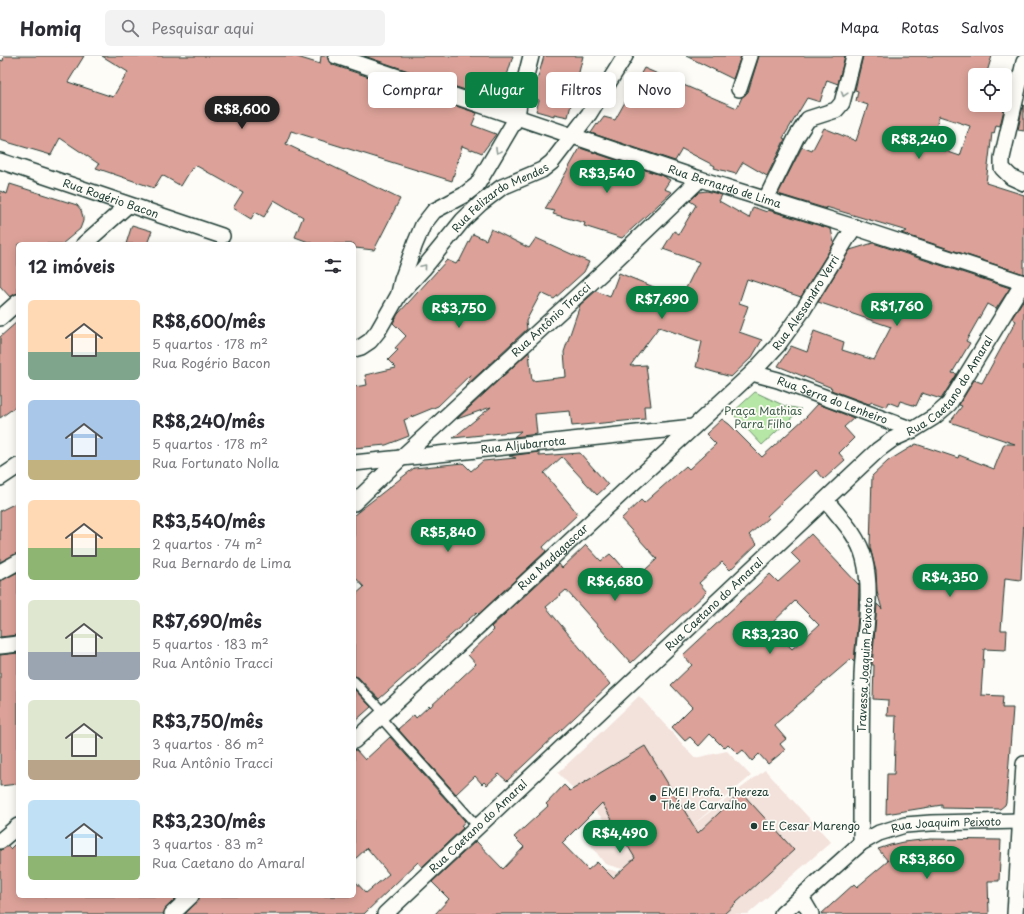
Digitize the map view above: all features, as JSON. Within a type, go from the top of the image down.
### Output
[{"type":"street","name":"Rua Bernardo de Lima","points":[[336,56],[700,179],[854,227],[1023,283]]},
{"type":"street","points":[[517,117],[531,56]]},
{"type":"street","name":"Rua Felizardo Mendes","points":[[356,348],[370,341],[378,331],[398,296],[423,269],[463,220],[481,203],[502,187],[542,170],[552,162],[589,114],[625,56]]},
{"type":"street","points":[[740,89],[750,56]]},
{"type":"street","points":[[766,199],[797,136],[808,119],[836,110],[842,103],[854,56]]},
{"type":"street","points":[[1024,62],[1002,158],[1002,168],[1011,178],[1024,183]]},
{"type":"street","name":"Rua Felizardo Mendes","points":[[398,296],[402,280],[423,225],[434,211],[464,195],[477,185],[517,117]]},
{"type":"street","name":"Rua Rogério Bacon","points":[[0,161],[222,236]]},
{"type":"street","name":"Rua Antônio Tracci","points":[[356,501],[604,271],[700,179]]},
{"type":"street","points":[[86,242],[128,204]]},
{"type":"street","name":"Rua Alessandro Verri","points":[[752,373],[777,346],[803,310],[854,227]]},
{"type":"street","name":"Rua Caetano do Amaral","points":[[385,914],[878,450],[893,439],[913,430],[934,417],[949,404],[1023,283]]},
{"type":"street","points":[[0,318],[16,304]]},
{"type":"street","name":"Rua Madagascar","points":[[356,739],[752,373]]},
{"type":"street","name":"Rua Serra do Lenheiro","points":[[752,373],[778,380],[913,430]]},
{"type":"street","name":"Rua Aljubarrota","points":[[356,463],[693,427]]},
{"type":"street","points":[[0,478],[16,467]]},
{"type":"street","name":"Travessa Joaquim Peixoto","points":[[826,500],[856,538],[864,558],[868,580],[868,607],[862,676],[861,843]]},
{"type":"street","points":[[0,572],[16,563]]},
{"type":"street","points":[[0,646],[16,644]]},
{"type":"street","points":[[1016,914],[1024,764]]},
{"type":"street","name":"Rua Joaquim Peixoto","points":[[782,914],[861,843],[879,833],[906,825],[1021,821]]},
{"type":"street","points":[[0,841],[16,828]]},
{"type":"street","points":[[801,897],[811,914]]},
{"type":"street","points":[[172,914],[189,898]]},
{"type":"lane","points":[[356,683],[478,827]]},
{"type":"shaded area","name":"EMEI Profa. Thereza Thé de Carvalho","points":[[639,696],[695,758],[727,751],[751,776],[695,823],[626,870],[605,864],[590,844],[605,821],[558,773]]},
{"type":"shaded area","name":"EE Cesar Marengo","points":[[765,770],[831,842],[748,914],[562,914],[559,910],[608,869],[627,875]]},
{"type":"green space","name":"Praça Mathias Parra Filho","points":[[755,392],[785,406],[801,409],[762,445],[732,413]]},
{"type":"building","points":[[4,56],[84,56],[68,82],[113,97],[128,72],[102,56],[294,56],[320,64],[321,56],[327,56],[329,62],[333,65],[368,77],[368,108],[457,108],[457,106],[477,113],[472,125],[496,134],[482,153],[462,146],[452,181],[291,131],[286,144],[400,199],[374,250],[356,248],[356,242],[309,242],[295,237],[303,217],[274,200],[264,217],[255,212],[251,219],[233,208],[243,192],[195,165],[181,186],[162,175],[154,188],[96,168],[99,164],[60,138],[51,155],[0,140],[0,60],[3,61]]},
{"type":"building","points":[[364,56],[513,56],[508,72],[465,72],[465,90],[457,87],[457,72],[412,72]]},
{"type":"building","points":[[544,56],[583,56],[579,72],[546,72],[546,108],[570,108],[568,117],[554,114],[554,116],[536,111],[539,100],[538,77]]},
{"type":"building","points":[[686,56],[741,56],[733,79]]},
{"type":"building","points":[[759,56],[845,56],[838,84],[827,80],[820,102],[807,98],[783,138],[785,139],[767,176],[743,162],[736,174],[714,168],[715,166],[682,149],[675,161],[591,133],[604,117],[615,120],[624,104],[624,108],[685,108],[685,86],[737,108],[742,97],[748,92]]},
{"type":"building","points":[[863,56],[992,56],[988,68],[968,68],[968,112],[1003,112],[1000,126],[996,125],[994,134],[992,133],[986,183],[1024,195],[1024,274],[901,233],[907,231],[778,194],[802,147],[812,151],[824,128],[856,141],[868,105],[856,101],[858,91],[855,90]],"holes":[[[939,116],[970,126],[960,156],[931,146]]]},
{"type":"building","points":[[644,68],[653,72],[642,72]]},
{"type":"building","points":[[1024,105],[1024,131],[1018,130]]},
{"type":"building","points":[[580,148],[666,177],[670,180],[664,189],[672,192],[622,238],[584,226],[585,223],[553,214],[555,211],[545,209]]},
{"type":"building","points":[[10,184],[77,205],[81,210],[83,217],[80,229],[64,242],[16,242],[16,294],[10,297],[0,286],[0,191],[7,194]]},
{"type":"building","points":[[707,191],[722,195],[719,201],[749,218],[753,207],[831,229],[834,243],[801,297],[747,279],[739,303],[748,306],[739,332],[762,340],[752,357],[731,377],[696,367],[702,342],[659,327],[630,366],[646,365],[651,406],[644,406],[645,419],[572,426],[570,411],[535,414],[537,434],[514,437],[521,431],[453,438],[491,407],[457,419],[529,352],[532,381],[566,377],[564,352],[580,305],[596,291],[610,297],[619,273],[681,298],[699,262],[663,249],[674,231],[679,234],[696,205],[690,201],[699,192]]},
{"type":"building","points":[[132,225],[152,231],[148,242],[127,242]]},
{"type":"building","points":[[491,229],[529,248],[536,238],[589,262],[584,272],[554,299],[541,293],[526,321],[527,329],[467,385],[471,374],[438,406],[404,420],[409,436],[386,445],[356,448],[356,387],[367,385],[365,375],[396,368],[388,360],[398,350],[395,348],[406,336],[393,323],[398,314],[447,260],[456,264],[458,261],[459,262],[473,234],[486,240]]},
{"type":"building","points":[[873,243],[1010,288],[996,309],[987,304],[966,341],[970,343],[952,373],[957,374],[941,399],[922,393],[916,406],[900,401],[898,406],[888,402],[886,407],[872,402],[869,404],[831,390],[832,388],[778,366],[791,346],[807,352],[814,331],[844,342],[842,350],[874,360],[891,327],[818,302],[850,250]]},
{"type":"building","points":[[1024,299],[1024,522],[1021,580],[1005,578],[1001,630],[1007,630],[1006,650],[984,649],[981,695],[1003,696],[1002,708],[1013,708],[1006,802],[1000,809],[942,808],[942,805],[886,814],[887,774],[894,774],[896,716],[887,716],[888,700],[873,699],[874,665],[872,665],[877,604],[882,609],[877,592],[876,571],[870,547],[872,476],[888,461],[916,444],[958,458],[959,455],[994,469],[1004,444],[1015,444],[950,422],[962,406],[959,405],[974,380],[982,383],[1016,321],[1012,318]]},
{"type":"building","points":[[16,323],[16,406],[0,418],[0,337]]},
{"type":"building","points":[[818,404],[854,418],[844,427],[854,438],[839,453],[845,460],[824,479],[816,470],[767,516],[768,518],[749,535],[757,544],[730,570],[722,562],[699,583],[707,592],[631,663],[566,590],[546,607],[610,684],[507,781],[499,774],[487,785],[484,782],[482,784],[475,776],[456,794],[398,729],[414,715],[416,718],[429,706],[430,707],[476,664],[468,655],[494,630],[491,627],[559,564],[562,568],[586,545],[601,561],[610,554],[634,580],[657,559],[621,519],[641,500],[644,503],[686,466],[689,469],[716,444],[706,434],[722,419],[762,457]]},
{"type":"building","points":[[539,452],[539,456],[580,453],[608,485],[597,495],[562,457],[544,473],[578,514],[543,547],[546,551],[479,614],[477,612],[379,699],[356,676],[356,594],[364,587],[356,578],[356,513],[414,468],[463,463],[471,471],[483,461],[516,458],[509,456]]},
{"type":"building","points":[[16,503],[16,554],[0,562],[0,511]]},
{"type":"building","points":[[811,534],[859,585],[854,662],[851,659],[774,725],[786,739],[780,744],[785,750],[768,764],[759,754],[752,761],[743,750],[738,754],[728,744],[724,748],[710,734],[699,746],[690,737],[685,741],[672,727],[692,707],[671,685],[692,665],[683,655],[770,574],[778,582],[800,562],[791,553]],"holes":[[[795,601],[819,625],[792,649],[769,626]]]},
{"type":"building","points":[[16,573],[16,635],[0,637],[0,581]]},
{"type":"building","points":[[16,653],[16,784],[0,786],[0,655]]},
{"type":"building","points":[[356,691],[371,707],[356,720]]},
{"type":"building","points":[[390,737],[465,821],[461,826],[463,828],[422,867],[418,862],[364,914],[185,914],[199,898],[356,898],[356,882],[366,893],[389,874],[367,848],[356,858],[356,750],[365,760]]},
{"type":"building","points":[[645,746],[698,833],[741,792],[794,850],[724,914],[435,914],[449,899],[432,882],[476,841],[503,869],[524,847],[514,837],[548,806],[546,804],[564,785],[570,791]],"holes":[[[602,803],[635,858],[613,878],[597,862],[588,870],[562,843]]]},
{"type":"building","points":[[931,839],[1001,840],[999,881],[988,881],[989,914],[821,914],[854,884],[857,887],[888,861],[878,849],[903,842]]},
{"type":"building","points":[[16,843],[16,898],[176,898],[166,908],[163,914],[0,914],[0,850],[8,846],[10,849]]},
{"type":"place","name":"EMEI Profa. Thereza Thé de Carvalho","points":[[653,798]]},
{"type":"place","name":"EE Cesar Marengo","points":[[754,826]]}]
